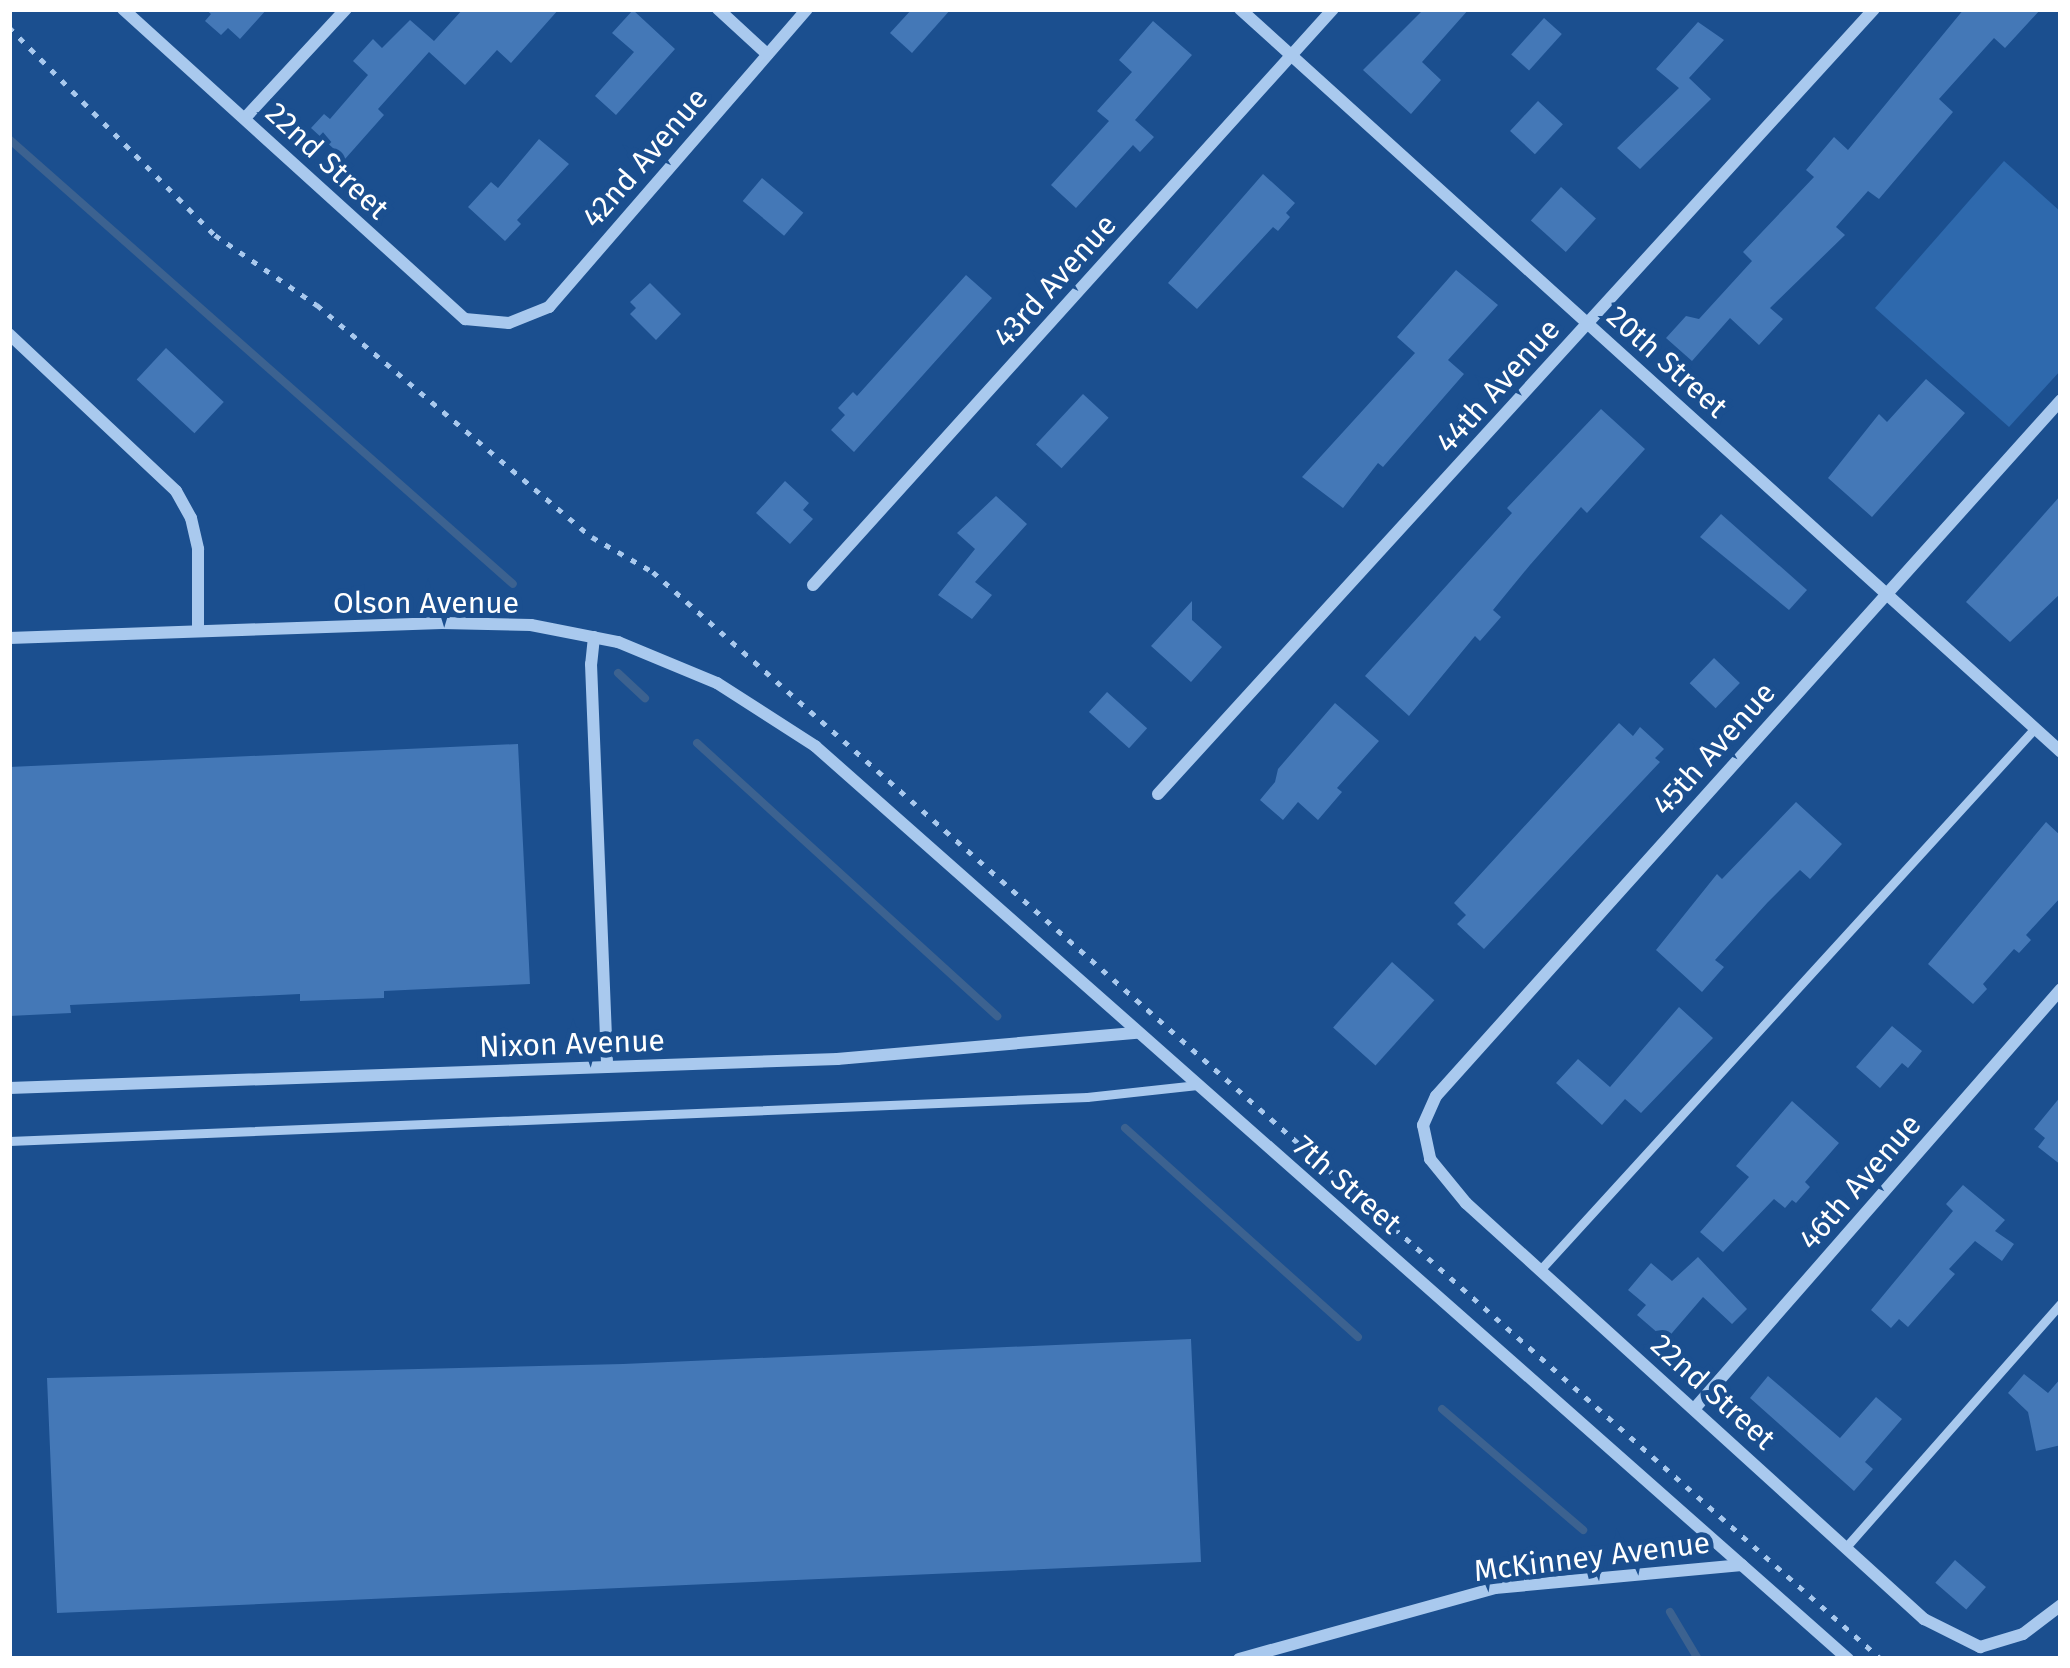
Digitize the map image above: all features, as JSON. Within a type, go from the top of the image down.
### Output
[{"type":"street","name":"22nd Street","points":[[123,9],[464,319],[509,323]]},
{"type":"street","points":[[245,118],[346,9]]},
{"type":"street","points":[[718,9],[766,54]]},
{"type":"street","name":"42nd Avenue","points":[[509,323],[549,307],[807,9]]},
{"type":"street","name":"20th Street","points":[[1240,9],[2061,752]]},
{"type":"street","name":"43rd Avenue","points":[[813,585],[1333,9]]},
{"type":"street","name":"44th Avenue","points":[[1158,794],[1874,9]]},
{"type":"street","points":[[9,334],[176,491],[198,549],[198,631]]},
{"type":"street","name":"45th Avenue","points":[[1425,1140],[1423,1125],[1436,1096],[2061,400]]},
{"type":"street","name":"Olson Avenue","points":[[9,638],[442,623],[531,626],[595,637],[717,683],[815,746]]},
{"type":"street","points":[[595,637],[591,664],[608,1067]]},
{"type":"street","name":"7th Street","points":[[815,746],[1848,1659]]},
{"type":"street","name":"46th Avenue","points":[[1695,1408],[2061,988]]},
{"type":"street","name":"Nixon Avenue","points":[[9,1088],[837,1059],[1137,1033]]},
{"type":"street","name":"22nd Street","points":[[1425,1140],[1439,1174],[1924,1619],[1980,1647],[2023,1634],[2061,1605]]},
{"type":"street","name":"McKinney Avenue","points":[[1240,1659],[1495,1588],[1743,1565]]},
{"type":"lane","points":[[1541,1270],[2035,728]]},
{"type":"lane","points":[[9,1141],[1087,1097],[1197,1085]]},
{"type":"lane","points":[[1846,1547],[2061,1303]]},
{"type":"shaded area","points":[[2004,161],[2061,212],[2061,370],[2009,427],[1875,308]]},
{"type":"building","points":[[205,9],[267,9],[240,39],[228,28],[221,35],[205,21],[211,14]]},
{"type":"building","points":[[463,9],[559,9],[511,63],[497,50],[465,85],[429,52],[378,109],[384,115],[345,159],[311,128],[324,114],[330,119],[368,75],[353,61],[373,39],[382,48],[410,20],[434,41]]},
{"type":"building","points":[[912,9],[951,9],[912,53],[890,33]]},
{"type":"building","points":[[1424,9],[1469,9],[1422,62],[1441,80],[1411,114],[1363,70]]},
{"type":"building","points":[[1964,9],[2041,9],[2005,48],[1994,38],[1939,99],[1953,112],[1879,199],[1868,191],[1836,227],[1845,235],[1770,308],[1783,319],[1759,345],[1730,318],[1692,361],[1666,338],[1686,316],[1699,319],[1752,261],[1743,252],[1814,177],[1806,170],[1834,137],[1848,150]]},
{"type":"building","points":[[633,10],[675,49],[616,115],[595,96],[634,52],[612,33]]},
{"type":"building","points":[[1544,18],[1562,34],[1529,70],[1511,54]]},
{"type":"building","points":[[1153,21],[1192,55],[1135,120],[1154,137],[1140,152],[1133,145],[1076,208],[1051,185],[1109,121],[1097,111],[1132,72],[1119,60]]},
{"type":"building","points":[[1698,22],[1724,40],[1689,78],[1711,99],[1640,169],[1617,148],[1679,88],[1656,69]]},
{"type":"building","points":[[1538,101],[1563,124],[1535,154],[1510,131]]},
{"type":"building","points":[[539,139],[569,164],[517,220],[521,224],[505,241],[468,207],[491,182],[498,188]]},
{"type":"building","points":[[1263,174],[1295,203],[1286,213],[1290,217],[1278,231],[1273,227],[1197,309],[1168,283]]},
{"type":"building","points":[[762,178],[803,213],[784,236],[743,201]]},
{"type":"building","points":[[1561,187],[1596,218],[1566,252],[1531,220]]},
{"type":"building","points":[[1456,270],[1498,305],[1448,360],[1464,374],[1383,467],[1378,463],[1343,508],[1302,477],[1415,353],[1397,337]]},
{"type":"building","points":[[966,275],[992,298],[854,452],[831,430],[845,415],[838,408],[853,392],[857,396]]},
{"type":"building","points":[[650,283],[681,314],[656,340],[630,314],[636,308],[630,302]]},
{"type":"building","points":[[166,348],[224,402],[194,433],[137,379]]},
{"type":"building","points":[[1926,379],[1965,413],[1872,517],[1828,478],[1879,414],[1887,422]]},
{"type":"building","points":[[1083,394],[1109,418],[1062,468],[1036,444]]},
{"type":"building","points":[[1601,409],[1645,449],[1587,513],[1581,507],[1493,610],[1501,617],[1480,641],[1475,636],[1409,716],[1365,676],[1512,513],[1507,508]]},
{"type":"building","points":[[785,481],[809,503],[803,510],[813,519],[790,544],[756,513]]},
{"type":"building","points":[[2061,495],[2061,593],[2010,642],[1966,602]]},
{"type":"building","points":[[996,496],[1027,524],[975,582],[992,595],[972,619],[938,595],[975,549],[957,533]]},
{"type":"building","points":[[1721,514],[1807,590],[1789,610],[1700,537]]},
{"type":"building","points":[[1192,601],[1192,620],[1222,647],[1191,682],[1151,646]]},
{"type":"building","points":[[1714,658],[1740,683],[1716,708],[1690,683]]},
{"type":"building","points":[[1107,692],[1147,728],[1129,748],[1089,712]]},
{"type":"building","points":[[1335,703],[1379,741],[1337,788],[1342,792],[1318,820],[1298,802],[1283,820],[1260,800],[1275,782],[1278,769]]},
{"type":"building","points":[[1619,723],[1633,736],[1640,727],[1664,749],[1655,758],[1660,762],[1484,949],[1457,924],[1466,915],[1454,903]]},
{"type":"building","points":[[518,744],[530,984],[384,991],[384,998],[300,1001],[300,994],[70,1005],[71,1013],[9,1016],[9,767]]},
{"type":"building","points":[[1796,802],[1842,844],[1810,879],[1800,870],[1768,902],[1715,960],[1724,967],[1702,992],[1656,950],[1717,874],[1722,879]]},
{"type":"building","points":[[2046,822],[2061,836],[2061,897],[2026,935],[2031,940],[2019,953],[2014,949],[1983,984],[1987,989],[1973,1004],[1928,964]]},
{"type":"building","points":[[1392,962],[1434,1000],[1375,1066],[1333,1027]]},
{"type":"building","points":[[1679,1007],[1713,1038],[1641,1113],[1625,1099],[1602,1125],[1556,1083],[1578,1059],[1610,1087]]},
{"type":"building","points":[[1892,1026],[1922,1051],[1908,1068],[1902,1063],[1880,1088],[1856,1067]]},
{"type":"building","points":[[2061,1096],[2061,1165],[2038,1147],[2045,1138],[2034,1129]]},
{"type":"building","points":[[1792,1101],[1839,1143],[1805,1182],[1810,1187],[1796,1203],[1792,1200],[1785,1208],[1774,1199],[1723,1252],[1700,1232],[1749,1177],[1736,1166]]},
{"type":"building","points":[[1963,1185],[2005,1220],[1995,1231],[2014,1244],[2002,1261],[1975,1241],[1949,1269],[1955,1274],[1908,1327],[1899,1319],[1891,1328],[1871,1310],[1953,1211],[1946,1204]]},
{"type":"building","points":[[1698,1257],[1747,1309],[1732,1324],[1703,1297],[1666,1340],[1637,1315],[1646,1305],[1628,1290],[1651,1263],[1672,1281]]},
{"type":"building","points":[[1191,1339],[1201,1562],[57,1613],[47,1378],[623,1364]]},
{"type":"building","points":[[2024,1374],[2048,1393],[2061,1378],[2061,1445],[2036,1451],[2028,1412],[2008,1393]]},
{"type":"building","points":[[1768,1376],[1840,1438],[1876,1397],[1902,1419],[1865,1462],[1873,1469],[1854,1491],[1750,1398]]},
{"type":"building","points":[[1955,1560],[1986,1587],[1966,1610],[1935,1583]]},
{"type":"waterway","points":[[9,139],[513,584]]},
{"type":"waterway","points":[[618,673],[645,698]]},
{"type":"waterway","points":[[697,743],[997,1016]]},
{"type":"waterway","points":[[1125,1128],[1358,1337]]},
{"type":"waterway","points":[[1442,1409],[1583,1530]]},
{"type":"waterway","points":[[1670,1612],[1698,1659]]}]
